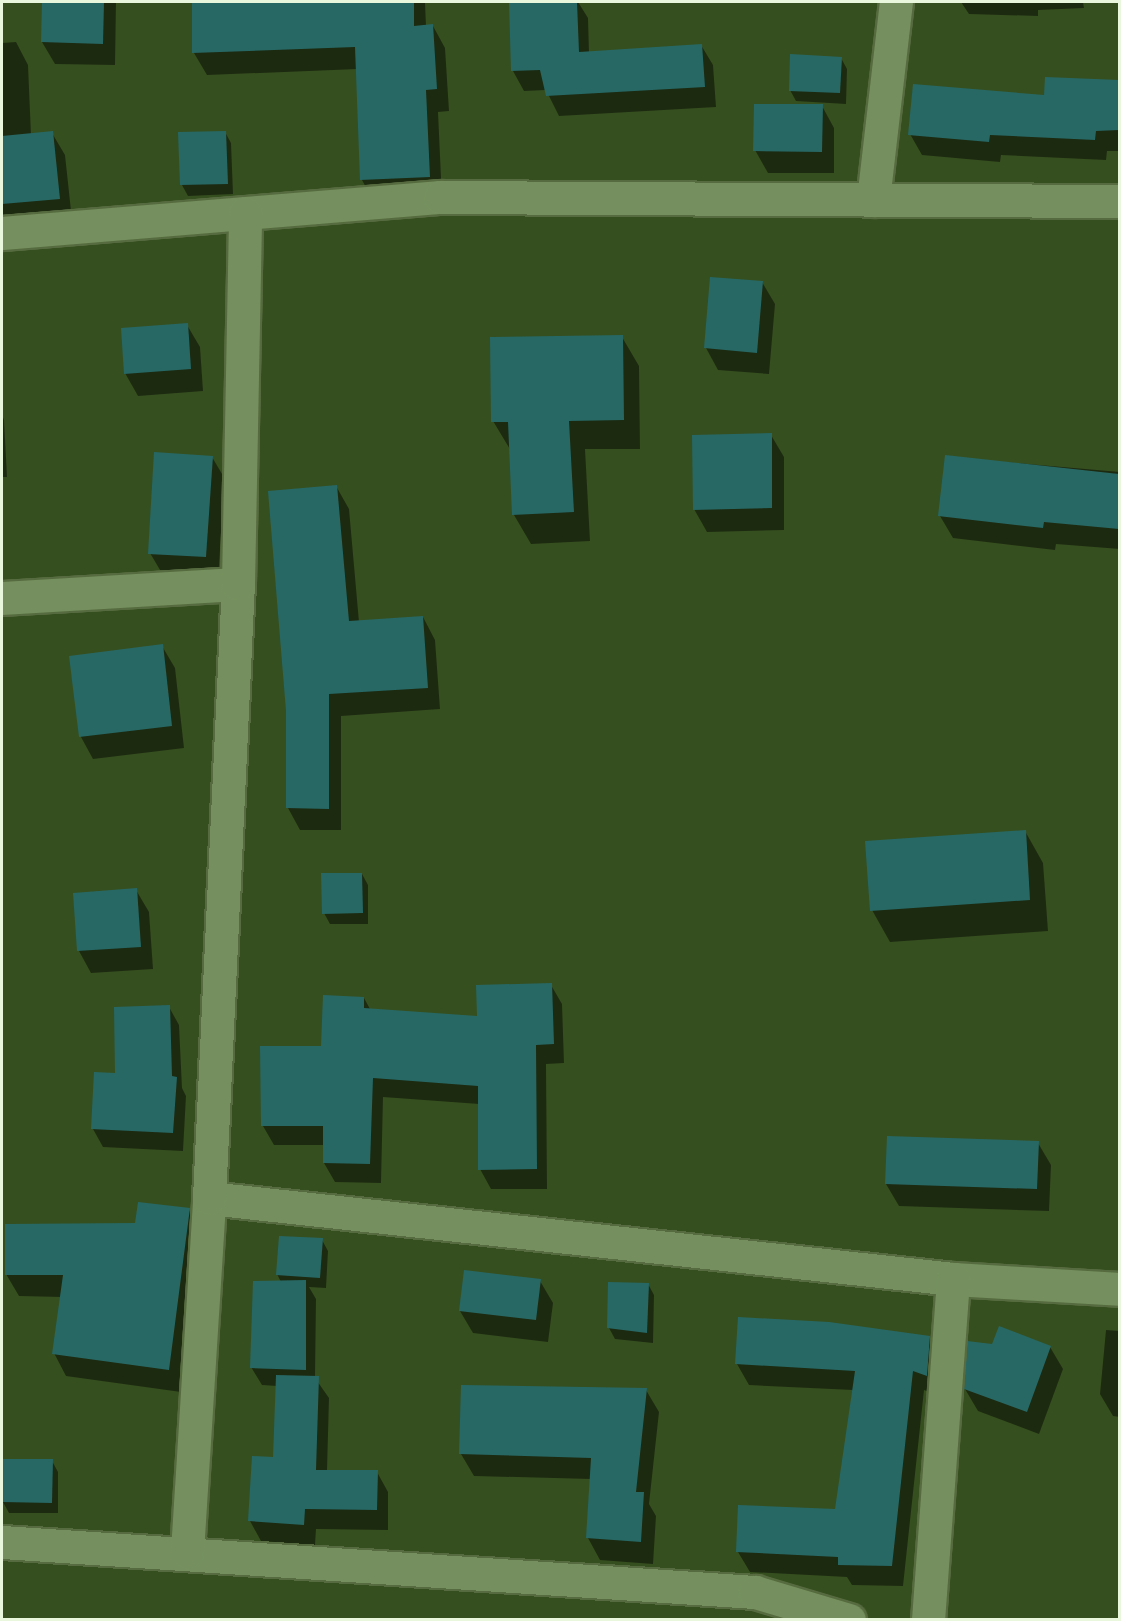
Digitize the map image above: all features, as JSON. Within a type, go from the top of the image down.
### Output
[{"type":"street","points":[[873,200],[896,2]]},
{"type":"street","points":[[2,233],[440,196],[1119,201]]},
{"type":"street","points":[[187,1552],[209,1198],[238,584],[245,213]]},
{"type":"street","points":[[2,598],[238,584]]},
{"type":"street","points":[[209,1198],[953,1279],[1119,1289]]},
{"type":"street","points":[[927,1620],[953,1279]]},
{"type":"street","points":[[2,1542],[187,1552],[755,1592],[849,1620]]},
{"type":"building","points":[[42,2],[104,2],[103,44],[41,42]]},
{"type":"building","points":[[192,2],[414,2],[414,26],[433,24],[437,89],[426,90],[430,177],[360,180],[355,47],[192,53]]},
{"type":"building","points":[[509,2],[577,2],[579,52],[702,44],[705,87],[546,96],[540,70],[511,71]]},
{"type":"building","points":[[790,54],[842,57],[840,93],[789,91]]},
{"type":"building","points":[[1045,77],[1119,80],[1119,130],[1096,131],[1095,140],[990,135],[989,142],[908,135],[913,84],[1044,95]]},
{"type":"building","points":[[754,104],[823,104],[822,152],[753,151]]},
{"type":"building","points":[[53,131],[60,199],[2,204],[2,136]]},
{"type":"building","points":[[226,131],[228,184],[180,185],[178,132]]},
{"type":"building","points":[[710,277],[763,281],[757,353],[704,348]]},
{"type":"building","points":[[188,323],[191,369],[124,374],[121,328]]},
{"type":"building","points":[[623,335],[624,420],[569,421],[574,512],[512,515],[508,422],[491,422],[490,337]]},
{"type":"building","points":[[772,433],[772,508],[693,510],[692,435]]},
{"type":"building","points":[[154,452],[213,456],[206,557],[148,554]]},
{"type":"building","points":[[945,455],[1119,474],[1119,529],[1044,522],[1043,528],[938,516]]},
{"type":"building","points":[[337,485],[349,621],[423,616],[428,688],[329,694],[329,809],[286,808],[286,711],[268,491]]},
{"type":"building","points":[[163,644],[172,726],[79,737],[69,656]]},
{"type":"building","points":[[1026,830],[1030,900],[870,911],[865,841]]},
{"type":"building","points":[[321,873],[362,873],[363,913],[322,914]]},
{"type":"building","points":[[137,888],[141,947],[77,951],[73,893]]},
{"type":"building","points":[[552,983],[554,1044],[536,1045],[537,1169],[478,1170],[478,1086],[373,1078],[370,1164],[323,1163],[323,1126],[261,1126],[260,1046],[321,1046],[323,995],[364,997],[364,1008],[477,1016],[476,985]]},
{"type":"building","points":[[170,1005],[172,1076],[177,1077],[173,1133],[91,1129],[94,1072],[115,1073],[114,1007]]},
{"type":"building","points":[[887,1136],[1039,1141],[1037,1189],[885,1184]]},
{"type":"building","points":[[138,1202],[190,1208],[169,1370],[52,1354],[63,1275],[5,1275],[5,1224],[135,1223]]},
{"type":"building","points":[[279,1236],[323,1238],[320,1278],[276,1275]]},
{"type":"building","points":[[464,1270],[541,1279],[536,1320],[459,1311]]},
{"type":"building","points":[[306,1280],[306,1370],[250,1368],[253,1281]]},
{"type":"building","points":[[608,1282],[649,1283],[647,1333],[607,1328]]},
{"type":"building","points":[[738,1317],[829,1322],[930,1336],[927,1376],[913,1371],[892,1566],[838,1565],[838,1557],[736,1552],[738,1505],[835,1509],[855,1371],[735,1364]]},
{"type":"building","points":[[999,1326],[1051,1346],[1027,1412],[964,1389],[967,1341],[992,1344]]},
{"type":"building","points":[[276,1375],[319,1376],[316,1470],[378,1470],[377,1510],[305,1509],[304,1525],[248,1521],[252,1456],[273,1457]]},
{"type":"building","points":[[461,1385],[647,1388],[636,1492],[644,1492],[641,1542],[586,1538],[591,1458],[459,1454]]},
{"type":"building","points":[[2,1459],[53,1459],[52,1503],[2,1502]]}]
